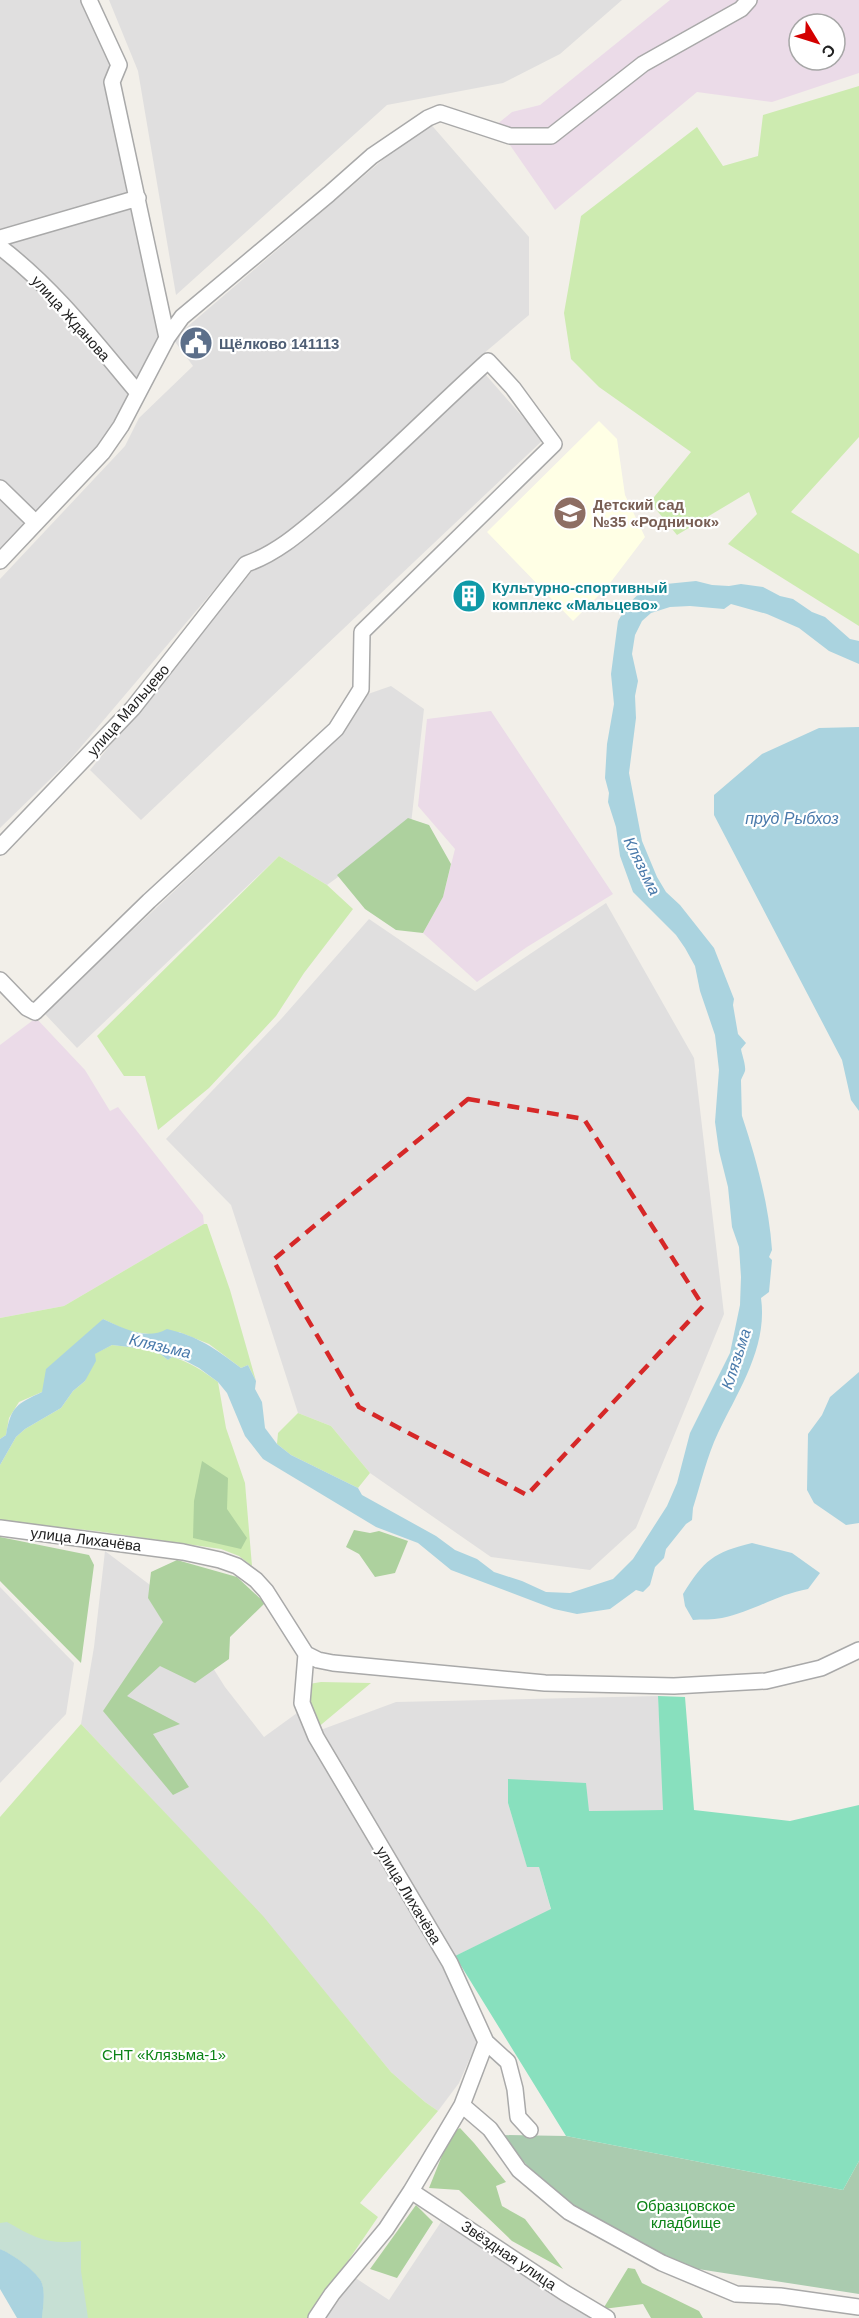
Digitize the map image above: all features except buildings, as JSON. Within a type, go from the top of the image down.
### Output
[{"type":"street","points":[[89,0],[119,65],[112,82],[167,338]]},
{"type":"street","points":[[0,561],[103,452],[122,426],[167,338],[182,317],[372,156],[428,118],[440,113],[510,136],[551,136],[643,64],[741,9],[749,0]]},
{"type":"street","points":[[0,238],[138,198]]},
{"type":"street","name":"улица Жданова","points":[[0,247],[19,261],[59,300],[138,393]]},
{"type":"street","name":"улица Мальцево","points":[[0,847],[133,708],[246,564],[264,558],[300,533],[356,485],[488,361],[513,388],[554,444],[362,632],[361,689],[336,729],[149,901],[35,1012],[27,1008],[0,980]]},
{"type":"street","points":[[0,488],[36,523]]},
{"type":"street","name":"улица Лихачёва","points":[[0,1528],[183,1552],[237,1566],[256,1580],[306,1654],[303,1703],[316,1737],[450,1963],[486,2042],[508,2062],[515,2089],[518,2117],[530,2130]]},
{"type":"street","points":[[306,1654],[318,1660],[333,1663],[545,1683],[716,1685],[766,1681],[821,1668],[859,1650]]},
{"type":"street","points":[[316,2318],[332,2294],[386,2229],[411,2191],[462,2105],[486,2042]]},
{"type":"street","points":[[462,2105],[490,2129],[519,2170],[569,2212],[662,2263],[736,2294],[780,2296],[859,2307]]},
{"type":"street","name":"Звёздная улица","points":[[411,2191],[565,2293],[607,2318]]},
{"type":"highlighted area","points":[[468,1099],[584,1119],[703,1306],[527,1495],[359,1407],[273,1260]]},
{"type":"shaded area","points":[[0,0],[89,0],[119,65],[112,82],[167,338],[121,426],[0,561]]},
{"type":"shaded area","points":[[109,0],[622,0],[560,54],[503,83],[387,105],[176,295],[138,71]]},
{"type":"shaded area","points":[[670,0],[859,0],[859,73],[772,102],[697,92],[555,210],[496,125],[512,112],[540,105]]},
{"type":"shaded area","points":[[428,121],[529,237],[529,315],[476,360],[363,468],[269,549],[241,558],[69,761],[0,828],[0,579],[125,446],[139,418],[193,366],[173,339]]},
{"type":"shaded area","points":[[485,374],[543,440],[141,820],[90,770],[252,571],[280,558]]},
{"type":"shaded area","name":"Детский сад №35 «Родничок»","points":[[599,421],[617,439],[625,495],[645,537],[607,587],[573,621],[487,532]]},
{"type":"shaded area","points":[[391,686],[424,709],[411,824],[327,885],[279,856],[77,1048],[44,1013],[344,732],[368,694]]},
{"type":"shaded area","points":[[491,711],[613,894],[527,947],[477,982],[423,933],[443,897],[455,849],[418,806],[427,719]]},
{"type":"shaded area","points":[[606,903],[694,1058],[724,1314],[636,1528],[590,1570],[491,1557],[370,1473],[331,1426],[298,1413],[231,1205],[166,1139],[282,1018],[369,919],[475,991]]},
{"type":"shaded area","points":[[36,1018],[85,1070],[110,1111],[118,1107],[203,1215],[204,1224],[64,1306],[0,1318],[0,1045]]},
{"type":"shaded area","points":[[105,1551],[170,1600],[225,1687],[264,1737],[297,1713],[307,1735],[396,1702],[658,1696],[664,1810],[589,1811],[508,1803],[527,1866],[539,1867],[551,1910],[455,1956],[485,2024],[459,2083],[438,2111],[391,2072],[262,1916],[81,1724],[94,1647]]},
{"type":"shaded area","points":[[0,1587],[74,1663],[66,1714],[0,1783]]},
{"type":"shaded area","points":[[7,2222],[42,2239],[59,2242],[81,2241],[81,2271],[88,2318],[42,2318],[44,2294],[41,2281],[22,2262],[0,2249],[0,2223]]},
{"type":"shaded area","points":[[441,2222],[592,2318],[325,2318],[354,2277],[389,2300]]},
{"type":"green space","points":[[859,86],[859,437],[791,512],[859,554],[859,626],[728,544],[757,514],[749,492],[677,535],[650,502],[691,452],[599,387],[571,359],[564,313],[581,216],[697,127],[723,166],[758,156],[763,115]]},
{"type":"green space","points":[[408,818],[429,825],[451,864],[443,897],[423,933],[396,930],[365,909],[337,875]]},
{"type":"green space","points":[[279,856],[327,885],[353,909],[304,973],[276,1016],[209,1088],[158,1130],[145,1076],[124,1076],[97,1036]]},
{"type":"green space","points":[[207,1224],[230,1290],[256,1381],[248,1365],[241,1368],[209,1344],[179,1332],[156,1335],[128,1331],[103,1319],[42,1392],[19,1402],[9,1418],[6,1435],[0,1439],[0,1318],[64,1306]]},
{"type":"green space","points":[[112,1345],[155,1350],[168,1360],[172,1357],[191,1364],[218,1382],[226,1428],[245,1483],[252,1566],[239,1556],[221,1549],[96,1531],[0,1521],[0,1465],[16,1437],[25,1429],[61,1408],[73,1391],[85,1381],[94,1354]]},
{"type":"green space","points":[[298,1413],[331,1426],[370,1473],[358,1488],[291,1455],[277,1444],[278,1433]]},
{"type":"green space","points":[[202,1461],[228,1478],[227,1509],[247,1538],[241,1549],[193,1538],[194,1501]]},
{"type":"green space","points":[[354,1530],[370,1533],[379,1531],[408,1541],[395,1573],[375,1577],[359,1554],[346,1547]]},
{"type":"green space","points":[[0,1537],[89,1555],[94,1565],[81,1663],[0,1581]]},
{"type":"green space","points":[[177,1560],[237,1577],[265,1603],[230,1637],[229,1659],[195,1683],[160,1666],[127,1696],[180,1724],[153,1734],[189,1787],[173,1795],[103,1711],[163,1622],[148,1598],[151,1572]]},
{"type":"green space","points":[[321,1682],[371,1683],[316,1729],[310,1721],[309,1684]]},
{"type":"green space","points":[[658,1696],[685,1697],[694,1810],[790,1821],[859,1805],[859,2161],[843,2190],[566,2136],[455,1956],[551,1909],[539,1867],[527,1867],[508,1803],[508,1779],[586,1783],[589,1811],[663,1810]]},
{"type":"green space","name":"СНТ «Клязьма-1»","points":[[81,1724],[263,1916],[391,2072],[438,2111],[360,2203],[378,2217],[309,2318],[42,2318],[44,2294],[41,2281],[22,2262],[0,2249],[0,1817]]},
{"type":"green space","points":[[460,2128],[506,2182],[496,2186],[502,2206],[525,2219],[563,2269],[512,2241],[459,2190],[429,2188],[451,2133]]},
{"type":"green space","name":"Образцовское кладбище","points":[[500,2135],[566,2136],[843,2190],[859,2161],[859,2294],[653,2262],[614,2230],[549,2190]]},
{"type":"green space","points":[[416,2205],[433,2222],[397,2278],[370,2269]]},
{"type":"green space","points":[[628,2268],[635,2269],[642,2283],[699,2311],[703,2318],[651,2318],[643,2304],[603,2309]]},
{"type":"water","name":"Клязьма","points":[[696,581],[712,585],[741,584],[763,587],[780,596],[793,599],[812,612],[825,617],[850,639],[859,641],[859,664],[829,651],[799,628],[767,614],[731,604],[724,609],[670,607],[651,613],[642,621],[635,635],[632,654],[638,681],[629,773],[642,841],[666,892],[680,905],[714,948],[734,999],[738,1034],[746,1043],[741,1049],[745,1069],[741,1080],[742,1116],[761,1182],[772,1250],[769,1257],[772,1260],[769,1292],[761,1298],[760,1334],[750,1368],[711,1451],[693,1508],[692,1520],[666,1549],[664,1558],[655,1567],[650,1585],[643,1592],[636,1590],[610,1609],[577,1614],[554,1609],[451,1570],[418,1543],[376,1527],[263,1459],[245,1436],[227,1393],[218,1382],[184,1360],[172,1357],[168,1360],[155,1350],[112,1345],[95,1354],[96,1361],[85,1381],[73,1391],[61,1408],[25,1429],[16,1437],[0,1465],[0,1439],[6,1435],[10,1418],[16,1407],[42,1392],[46,1369],[103,1319],[135,1332],[151,1334],[167,1329],[188,1335],[206,1344],[241,1368],[248,1365],[256,1381],[255,1389],[262,1402],[265,1428],[277,1444],[291,1455],[358,1488],[362,1495],[436,1536],[455,1550],[477,1559],[494,1572],[546,1592],[570,1593],[613,1579],[633,1559],[667,1506],[677,1483],[690,1433],[730,1353],[740,1305],[739,1247],[732,1227],[728,1187],[715,1122],[719,1070],[715,1035],[700,991],[695,966],[685,948],[676,935],[633,892],[620,856],[605,778],[607,744],[614,704],[611,674],[618,621],[628,604],[644,589]]},
{"type":"water","name":"пруд Рыбхоз","points":[[859,727],[859,1111],[851,1100],[842,1060],[714,815],[714,795],[762,754],[819,728]]},
{"type":"water","points":[[859,1372],[859,1523],[846,1525],[814,1503],[807,1490],[808,1434],[822,1415],[830,1397]]},
{"type":"water","points":[[752,1543],[792,1553],[820,1573],[808,1589],[733,1615],[718,1619],[693,1620],[685,1606],[683,1594],[697,1573],[719,1554]]},
{"type":"water","points":[[0,2249],[22,2262],[41,2281],[44,2294],[42,2318],[17,2318],[0,2289]]},
{"type":"place","name":"Щёлково 141113","points":[[196,343]]},
{"type":"place","name":"Детский сад №35 «Родничок»","points":[[570,513]]},
{"type":"place","name":"Культурно-спортивный комплекс «Мальцево»","points":[[469,596]]}]
